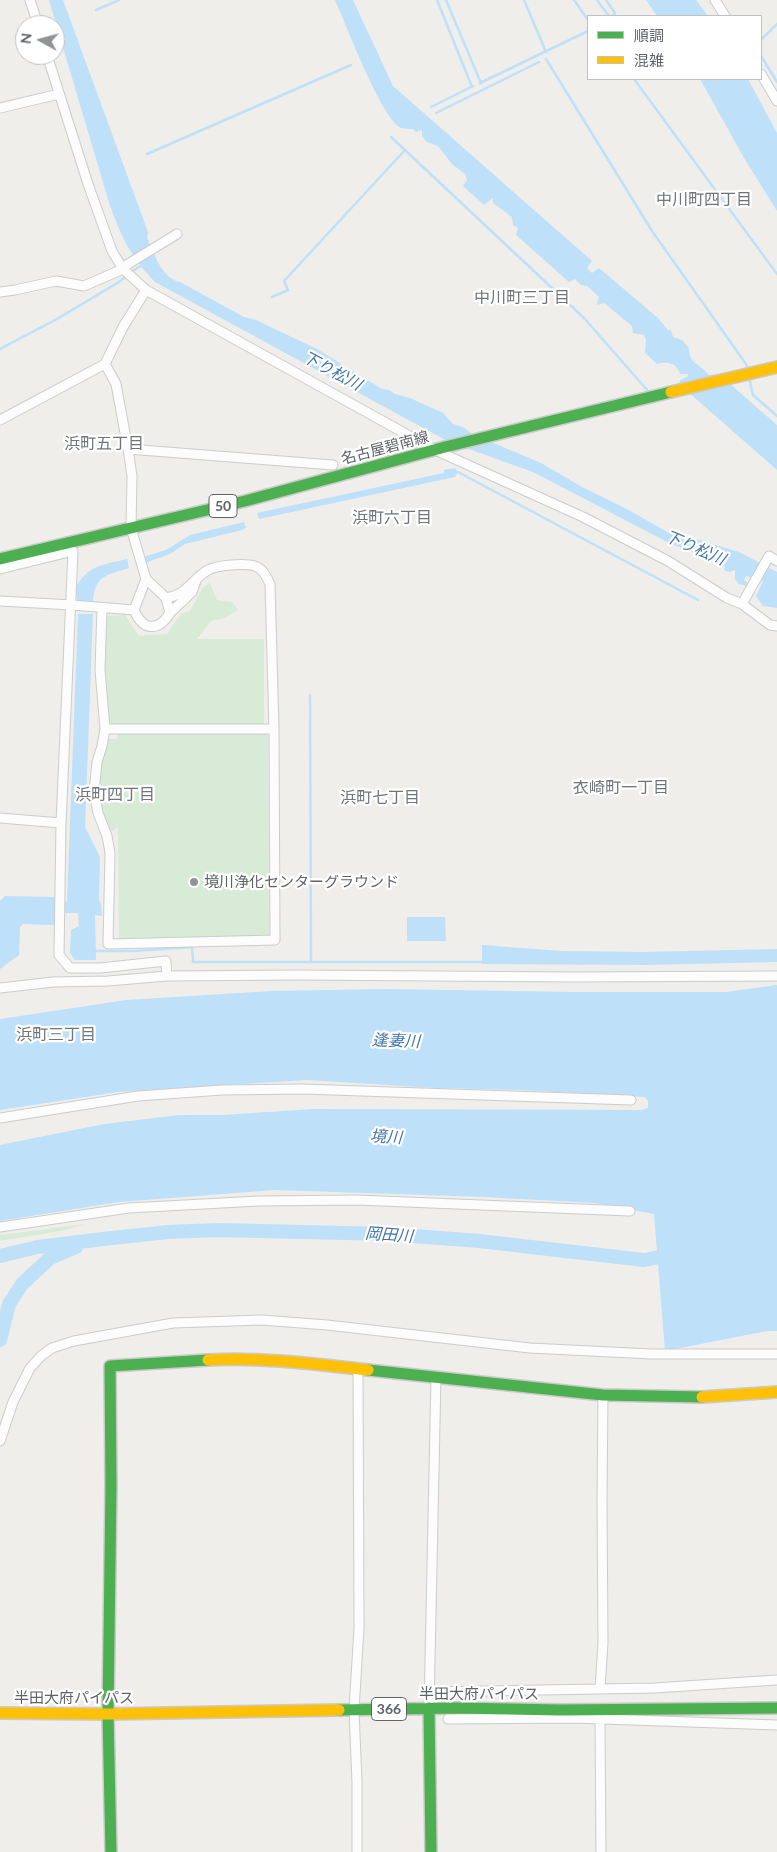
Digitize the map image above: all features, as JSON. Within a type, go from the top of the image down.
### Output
[{"type":"main road","name":"名古屋碧南線","points":[[0,559],[245,500],[440,448],[777,367]]},
{"type":"main road","points":[[112,1852],[108,1714],[111,1486],[110,1366],[239,1358],[287,1360],[603,1395],[695,1397],[777,1392]]},
{"type":"main road","points":[[429,1708],[431,1852]]},
{"type":"main road","name":"半田大府パイパス","points":[[0,1713],[108,1714],[429,1708],[649,1710],[777,1708]]},
{"type":"street","points":[[30,0],[35,15]]},
{"type":"street","points":[[715,0],[724,15]]},
{"type":"street","points":[[50,65],[112,252],[146,290],[440,448],[583,517],[668,562],[727,598],[743,602],[770,625],[777,626]]},
{"type":"street","points":[[762,76],[777,101]]},
{"type":"street","points":[[0,108],[59,94]]},
{"type":"street","points":[[0,292],[56,281],[84,286],[127,270],[166,240],[177,234]]},
{"type":"street","points":[[0,420],[105,364],[123,327],[146,290]]},
{"type":"street","points":[[105,364],[116,384],[128,449],[132,476],[131,528],[146,579],[166,598],[170,613]]},
{"type":"street","points":[[128,449],[333,465]]},
{"type":"street","points":[[0,569],[74,552],[61,823],[59,955],[70,968],[100,968],[166,961],[167,976]]},
{"type":"street","points":[[743,602],[773,559]]},
{"type":"street","points":[[102,608],[100,670],[106,729],[97,762],[94,792],[98,814],[107,836],[110,853],[108,944],[275,940],[274,729],[270,584],[264,572],[254,566],[224,566],[208,570],[177,597],[166,598]]},
{"type":"street","points":[[146,579],[134,610],[139,621],[148,626],[157,626],[165,621],[170,613],[192,592],[198,579]]},
{"type":"street","points":[[0,602],[134,610]]},
{"type":"street","points":[[106,729],[274,729]]},
{"type":"street","points":[[0,818],[61,823]]},
{"type":"street","points":[[0,988],[53,982],[108,981],[167,976],[777,976]]},
{"type":"street","points":[[0,1118],[138,1096],[222,1090],[302,1089],[631,1100]]},
{"type":"street","points":[[0,1227],[129,1208],[259,1201],[357,1200],[630,1211]]},
{"type":"street","points":[[0,1441],[13,1402],[30,1368],[52,1348],[74,1341],[173,1323],[262,1320],[327,1325],[530,1348],[651,1354],[777,1354]]},
{"type":"street","points":[[357,1852],[354,1710],[359,1628],[358,1369]]},
{"type":"street","points":[[429,1708],[436,1377]]},
{"type":"street","points":[[600,1689],[603,1643],[603,1395]]},
{"type":"street","points":[[429,1692],[654,1688],[777,1680]]},
{"type":"street","points":[[600,1719],[601,1852]]},
{"type":"street","points":[[448,1720],[600,1719],[777,1725]]},
{"type":"green space","points":[[210,583],[217,600],[232,602],[238,610],[224,618],[211,621],[197,639],[264,639],[264,724],[105,725],[102,616],[125,615],[139,636],[167,634],[181,614],[190,611],[203,587]]},
{"type":"green space","name":"境川浄化センターグラウンド","points":[[268,732],[269,938],[119,939],[118,827],[113,831],[104,830],[94,792],[103,741],[117,739],[118,734]]},
{"type":"green space","points":[[85,1224],[65,1230],[0,1241],[0,1235]]},
{"type":"water","points":[[49,0],[63,0],[148,232],[147,238],[159,264],[168,276],[244,317],[256,320],[317,349],[382,389],[410,398],[443,413],[453,424],[463,427],[472,434],[541,463],[676,537],[682,535],[739,552],[777,572],[777,608],[763,606],[756,596],[763,581],[746,576],[744,580],[748,583],[746,586],[739,584],[735,579],[735,570],[729,572],[724,570],[725,565],[671,544],[533,472],[466,448],[449,437],[438,424],[430,421],[414,423],[155,282],[128,247],[110,206],[65,54],[65,15],[53,15]]},
{"type":"water","points":[[335,0],[353,0],[393,86],[592,261],[587,268],[592,273],[599,268],[658,318],[668,330],[671,330],[673,337],[682,340],[689,348],[693,361],[709,375],[721,374],[777,425],[777,470],[679,384],[680,380],[689,376],[687,374],[680,374],[677,367],[671,364],[657,364],[645,353],[646,339],[644,335],[633,333],[632,326],[604,303],[597,305],[599,297],[587,286],[581,285],[575,279],[569,282],[516,235],[518,228],[513,225],[512,217],[493,203],[493,198],[484,205],[463,186],[467,180],[465,174],[452,164],[438,146],[427,142],[422,136],[422,130],[416,132],[413,129],[401,128],[393,121],[374,89]]},
{"type":"water","points":[[646,0],[696,0],[707,15],[656,15]]},
{"type":"water","points":[[701,80],[749,80],[777,133],[777,211],[744,158]]},
{"type":"water","points":[[455,468],[458,472],[455,477],[259,519],[257,513],[444,473],[444,470]]},
{"type":"water","points":[[244,522],[246,528],[242,530],[185,544],[170,554],[145,563],[143,557],[166,550],[190,535]]},
{"type":"water","points":[[127,559],[129,568],[108,575],[99,582],[94,594],[93,603],[77,601],[76,586],[87,573],[98,566]]},
{"type":"water","points":[[78,614],[93,614],[85,827],[100,857],[99,899],[102,916],[95,915],[96,960],[75,960],[70,953],[71,930],[79,926],[78,913],[63,913],[67,901]]},
{"type":"water","points":[[5,896],[57,897],[56,925],[23,924],[20,927],[19,955],[0,969],[0,901]]},
{"type":"water","points":[[407,917],[445,917],[446,941],[407,941]]},
{"type":"water","points":[[482,945],[562,951],[643,952],[777,949],[777,962],[645,965],[482,964]]},
{"type":"water","points":[[777,985],[777,1331],[767,1331],[665,1351],[654,1214],[594,1203],[484,1197],[275,1190],[119,1202],[0,1221],[0,1145],[104,1124],[179,1115],[223,1115],[313,1109],[642,1110],[648,1108],[648,1101],[645,1097],[520,1090],[435,1088],[307,1080],[118,1092],[0,1110],[0,1019],[126,1000],[272,991],[385,989],[726,992]]},
{"type":"waterway","points":[[96,10],[119,0]]},
{"type":"waterway","points":[[437,0],[472,87]]},
{"type":"waterway","points":[[446,0],[481,83]]},
{"type":"waterway","points":[[524,0],[546,52]]},
{"type":"waterway","points":[[574,0],[587,19]]},
{"type":"waterway","points":[[597,0],[608,15]]},
{"type":"waterway","points":[[606,0],[615,13],[614,15]]},
{"type":"waterway","points":[[762,39],[777,24]]},
{"type":"waterway","points":[[480,83],[587,31]]},
{"type":"waterway","points":[[762,58],[777,82]]},
{"type":"waterway","points":[[546,59],[652,231],[746,364],[748,370]]},
{"type":"waterway","points":[[436,113],[539,62]]},
{"type":"waterway","points":[[147,154],[351,65]]},
{"type":"waterway","points":[[635,80],[777,274]]},
{"type":"waterway","points":[[431,107],[473,86]]},
{"type":"waterway","points":[[391,137],[584,318],[648,391]]},
{"type":"waterway","points":[[272,297],[288,290],[284,281],[405,150]]},
{"type":"waterway","points":[[130,273],[142,265]]},
{"type":"waterway","points":[[0,349],[57,319],[126,276]]},
{"type":"waterway","points":[[749,377],[753,395],[777,416]]},
{"type":"waterway","name":"下り松川","points":[[411,413],[460,440]]},
{"type":"waterway","points":[[458,472],[698,600]]},
{"type":"waterway","points":[[310,695],[311,962]]},
{"type":"waterway","points":[[94,951],[134,951],[192,947],[193,962],[484,962]]},
{"type":"waterway","name":"岡田川","points":[[0,1256],[38,1247],[103,1239],[168,1232],[217,1230],[388,1234],[479,1241],[644,1260],[675,1254]]},
{"type":"waterway","points":[[0,1340],[9,1304],[22,1284],[50,1258],[76,1247]]},
{"type":"traffic: fast","points":[[0,559],[245,501],[445,447],[671,392]]},
{"type":"traffic: fast","points":[[111,1852],[108,1714],[111,1486],[110,1366],[208,1360]]},
{"type":"traffic: fast","points":[[368,1370],[603,1395],[702,1397]]},
{"type":"traffic: fast","points":[[429,1708],[431,1852]]},
{"type":"traffic: fast","points":[[339,1710],[777,1708]]},
{"type":"traffic: slow","points":[[671,392],[777,367]]},
{"type":"traffic: slow","points":[[208,1360],[268,1360],[368,1370]]},
{"type":"traffic: slow","points":[[702,1397],[777,1392]]},
{"type":"traffic: slow","points":[[0,1713],[108,1714],[339,1710]]},
{"type":"place","name":"境川浄化センターグラウンド","points":[[194,882]]},
{"type":"district","name":"中川町四丁目","points":[[704,200]]},
{"type":"district","name":"中川町三丁目","points":[[522,298]]},
{"type":"district","name":"浜町五丁目","points":[[104,444]]},
{"type":"district","name":"浜町六丁目","points":[[392,518]]},
{"type":"district","name":"衣崎町一丁目","points":[[621,788]]},
{"type":"district","name":"浜町四丁目","points":[[115,795]]},
{"type":"district","name":"浜町七丁目","points":[[380,798]]},
{"type":"district","name":"浜町三丁目","points":[[56,1035]]},
{"type":"water label","name":"逢妻川","points":[[396,1041]]},
{"type":"water label","name":"境川","points":[[386,1137]]}]
